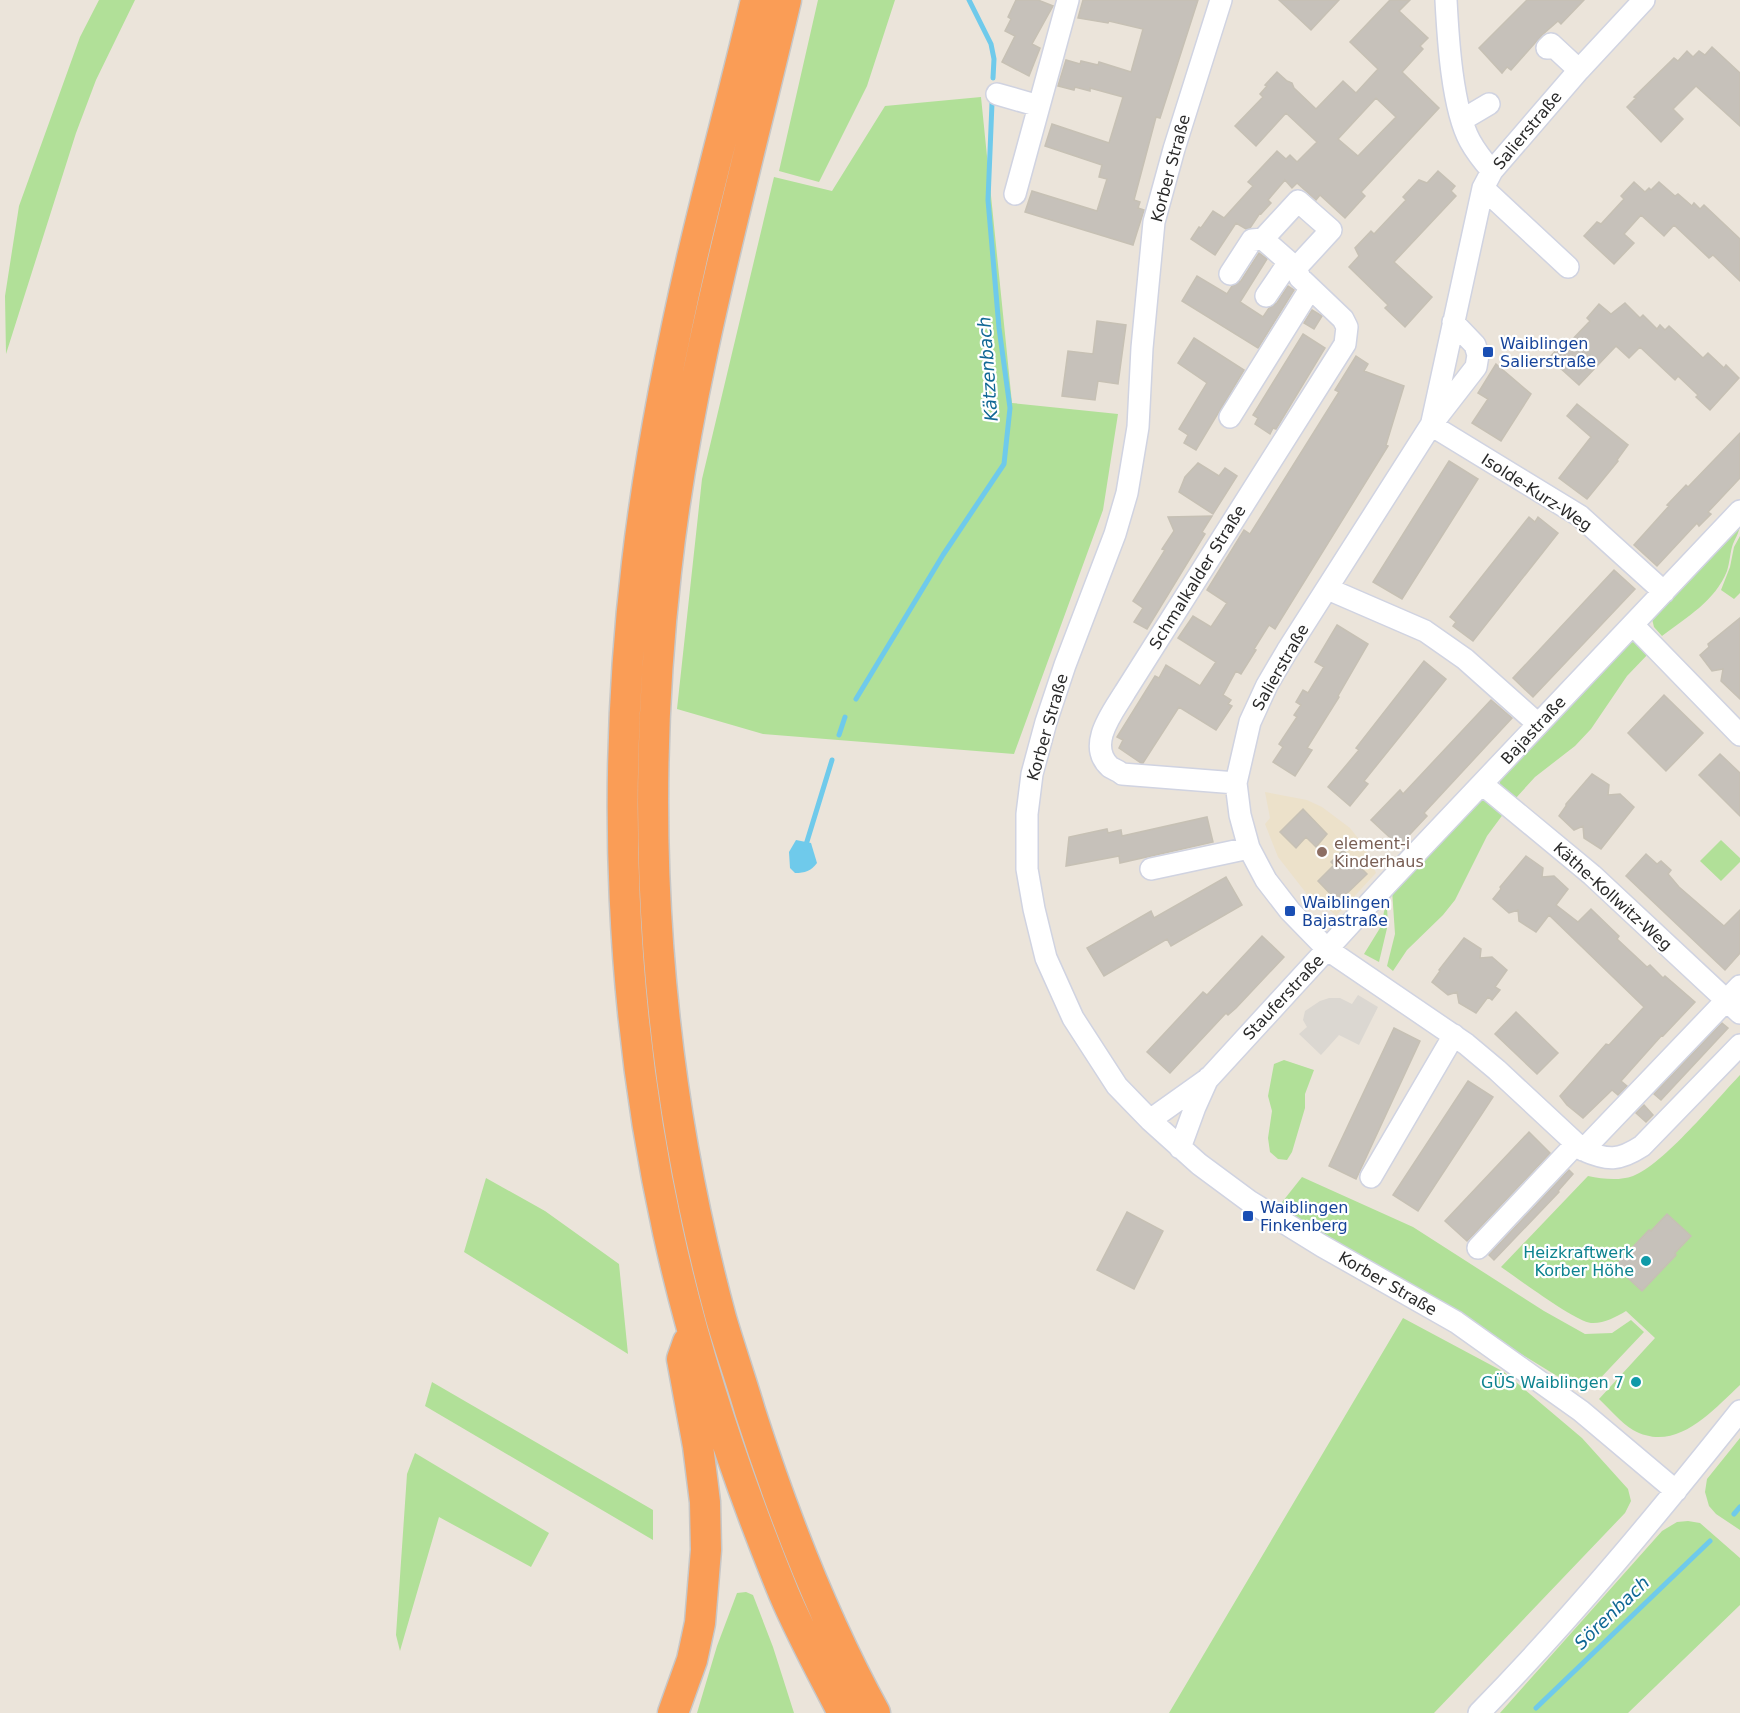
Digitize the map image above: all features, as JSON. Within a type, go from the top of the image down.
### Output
[{"type":"highway","points":[[756,0],[670,357],[637,560],[626,673],[623,844],[627,936],[634,1021],[648,1123],[666,1220],[693,1329],[739,1473],[786,1597],[843,1713]]},
{"type":"highway","points":[[786,0],[702,355],[666,568],[657,673],[653,762],[653,849],[657,932],[663,1008],[678,1115],[699,1226],[722,1320],[766,1461],[812,1582],[875,1713]]},
{"type":"highway","points":[[673,1713],[692,1660],[700,1623],[706,1550],[705,1502],[698,1446],[682,1359],[693,1329]]},
{"type":"street","points":[[1016,194],[1068,0]]},
{"type":"street","name":"Korber Straße","points":[[1221,0],[1186,107],[1154,222],[1138,427],[1127,493],[1115,534],[1065,665],[1032,774],[1027,814],[1027,869],[1044,949],[1057,986],[1072,1018],[1117,1086],[1150,1120],[1210,1174],[1322,1246],[1456,1322],[1581,1411],[1676,1491]]},
{"type":"street","points":[[1446,0],[1448,43],[1462,120],[1469,140],[1488,179],[1568,267]]},
{"type":"street","name":"Salierstraße","points":[[1431,425],[1453,322],[1470,278],[1481,228],[1488,179],[1579,70],[1644,0]]},
{"type":"street","points":[[1547,48],[1551,44],[1579,70]]},
{"type":"street","points":[[997,94],[1039,106]]},
{"type":"street","points":[[1462,120],[1489,104]]},
{"type":"street","points":[[1230,274],[1252,240],[1263,239],[1298,201],[1331,230],[1293,265],[1266,296]]},
{"type":"street","name":"Schmalkalder Straße","points":[[1236,783],[1122,774],[1110,766],[1102,754],[1102,734],[1131,682],[1345,344],[1347,327],[1343,319],[1300,278],[1293,265],[1263,239]]},
{"type":"street","points":[[1230,417],[1311,289]]},
{"type":"street","name":"Salierstraße","points":[[1328,950],[1290,911],[1266,880],[1249,848],[1240,815],[1236,783],[1250,722],[1267,685],[1431,425],[1470,378],[1478,361],[1475,345],[1453,322]]},
{"type":"street","name":"Isolde-Kurz-Weg","points":[[1431,425],[1580,516],[1664,592]]},
{"type":"street","name":"Bajastraße","points":[[1328,950],[1386,885],[1740,511]]},
{"type":"street","points":[[1328,589],[1425,631],[1465,659],[1538,724]]},
{"type":"street","points":[[1633,624],[1740,735]]},
{"type":"street","name":"Käthe-Kollwitz-Weg","points":[[1482,784],[1592,875],[1736,1000]]},
{"type":"street","points":[[1151,869],[1249,848]]},
{"type":"street","name":"Stauferstraße","points":[[1150,1120],[1209,1078],[1328,950],[1454,1035],[1497,1070],[1580,1147],[1607,1159],[1630,1154],[1642,1146],[1740,1045]]},
{"type":"street","points":[[1478,1248],[1580,1147],[1736,1000]]},
{"type":"street","points":[[1371,1177],[1454,1035]]},
{"type":"street","name":"Stauferstraße","points":[[1180,1148],[1195,1107],[1209,1078]]},
{"type":"street","points":[[1479,1713],[1592,1590],[1740,1411]]},
{"type":"shaded area","name":"element-i Kinderhaus","points":[[1265,792],[1307,800],[1322,807],[1350,828],[1365,847],[1376,873],[1336,916],[1316,896],[1310,898],[1278,857],[1265,824],[1270,818]]},
{"type":"shaded area","points":[[1358,995],[1378,1007],[1359,1045],[1339,1035],[1321,1055],[1299,1034],[1307,1027],[1303,1020],[1305,1011],[1320,1001],[1340,998],[1352,1004]]},
{"type":"green space","points":[[99,0],[135,0],[96,80],[76,133],[6,354],[5,296],[19,206],[80,37]]},
{"type":"green space","points":[[818,0],[895,0],[867,86],[819,182],[779,171]]},
{"type":"green space","points":[[981,97],[1012,403],[1118,414],[1103,510],[1014,754],[763,734],[677,709],[702,479],[774,177],[832,191],[885,106]]},
{"type":"green space","points":[[1740,522],[1722,582],[1708,600],[1662,636],[1654,627],[1652,619]]},
{"type":"green space","points":[[1740,536],[1740,593],[1734,599],[1721,590],[1730,567],[1734,547]]},
{"type":"green space","points":[[1635,642],[1650,652],[1627,676],[1591,729],[1575,746],[1535,777],[1515,799],[1500,785],[1500,778],[1627,643]]},
{"type":"green space","points":[[1484,799],[1504,813],[1487,836],[1455,900],[1407,950],[1393,971],[1387,966],[1395,934],[1392,890]]},
{"type":"green space","points":[[1721,840],[1740,858],[1740,862],[1721,881],[1700,861]]},
{"type":"green space","points":[[1385,908],[1387,908],[1388,924],[1379,962],[1364,954],[1380,928]]},
{"type":"green space","points":[[1284,1060],[1314,1070],[1305,1094],[1305,1108],[1292,1152],[1287,1160],[1278,1159],[1270,1152],[1268,1138],[1272,1111],[1268,1096],[1274,1064]]},
{"type":"green space","points":[[1740,1075],[1740,1385],[1692,1426],[1664,1437],[1649,1436],[1633,1430],[1599,1399],[1655,1338],[1626,1311],[1600,1322],[1583,1321],[1501,1267],[1588,1176],[1622,1179],[1645,1170],[1674,1146]]},
{"type":"green space","points":[[1302,1177],[1413,1227],[1544,1311],[1585,1334],[1612,1333],[1631,1320],[1644,1332],[1592,1387],[1580,1390],[1279,1206]]},
{"type":"green space","points":[[486,1178],[545,1211],[619,1264],[628,1354],[464,1252]]},
{"type":"green space","points":[[1403,1318],[1504,1372],[1582,1438],[1628,1489],[1631,1501],[1625,1513],[1434,1713],[1169,1713]]},
{"type":"green space","points":[[432,1382],[653,1510],[653,1540],[425,1406]]},
{"type":"green space","points":[[1740,1438],[1740,1530],[1716,1514],[1709,1506],[1705,1492],[1707,1479]]},
{"type":"green space","points":[[415,1453],[549,1533],[531,1567],[439,1517],[400,1651],[396,1635],[407,1474]]},
{"type":"green space","points":[[1677,1522],[1700,1523],[1740,1558],[1740,1605],[1628,1713],[1500,1713],[1662,1531]]},
{"type":"green space","points":[[746,1592],[753,1595],[773,1647],[794,1713],[697,1713],[717,1646],[737,1593]]},
{"type":"water","points":[[796,840],[811,843],[817,863],[805,872],[795,873],[790,868],[789,852]]},
{"type":"building","points":[[1016,0],[1038,0],[1053,6],[1032,44],[1040,48],[1029,76],[1002,62],[1015,36],[1005,31],[1011,19],[1008,17]]},
{"type":"building","points":[[1083,0],[1198,0],[1160,118],[1156,117],[1134,200],[1140,202],[1138,208],[1144,210],[1133,245],[1025,212],[1032,191],[1097,211],[1107,179],[1099,177],[1102,165],[1045,146],[1052,124],[1109,143],[1123,97],[1090,88],[1090,91],[1058,86],[1066,60],[1080,64],[1081,61],[1098,65],[1099,62],[1131,72],[1143,29],[1109,21],[1108,23],[1078,18]]},
{"type":"building","points":[[1279,0],[1339,0],[1311,30]]},
{"type":"building","points":[[1390,0],[1410,0],[1399,11],[1428,38],[1420,46],[1423,49],[1402,72],[1439,108],[1361,192],[1365,196],[1345,218],[1320,195],[1316,200],[1297,183],[1292,188],[1285,180],[1268,200],[1271,203],[1260,213],[1250,228],[1246,229],[1236,223],[1215,255],[1191,239],[1213,211],[1224,218],[1253,186],[1248,182],[1277,151],[1286,159],[1290,155],[1297,162],[1317,142],[1286,113],[1256,146],[1235,126],[1263,97],[1260,94],[1267,86],[1265,85],[1277,72],[1292,83],[1294,88],[1316,109],[1343,81],[1356,93],[1378,69],[1350,42]],"holes":[[[1376,98],[1396,117],[1358,156],[1338,139]]]},
{"type":"building","points":[[1527,0],[1584,0],[1561,24],[1558,21],[1542,35],[1511,70],[1507,67],[1502,73],[1479,48]]},
{"type":"building","points":[[1712,47],[1740,73],[1740,126],[1696,86],[1673,109],[1683,119],[1661,142],[1627,107],[1636,98],[1634,97],[1674,58],[1678,61],[1687,51],[1693,57],[1699,51],[1705,55]]},
{"type":"building","points":[[1438,171],[1455,186],[1451,191],[1456,196],[1394,262],[1432,297],[1405,327],[1385,308],[1388,305],[1349,267],[1359,256],[1355,248],[1371,231],[1374,234],[1406,200],[1403,197],[1419,180],[1427,183]]},
{"type":"building","points":[[1634,182],[1645,192],[1649,188],[1651,190],[1659,182],[1675,196],[1678,194],[1692,206],[1694,203],[1700,209],[1704,205],[1740,239],[1740,281],[1713,255],[1709,258],[1674,225],[1664,236],[1641,215],[1624,234],[1634,243],[1614,264],[1584,236],[1597,222],[1601,224],[1624,199],[1621,196]]},
{"type":"building","points":[[1259,253],[1267,259],[1240,302],[1263,317],[1269,308],[1277,303],[1288,286],[1294,290],[1258,348],[1182,301],[1197,276],[1227,294],[1232,286],[1241,281]]},
{"type":"building","points":[[1625,303],[1640,318],[1643,315],[1657,329],[1660,325],[1665,330],[1669,326],[1703,358],[1708,353],[1724,368],[1726,365],[1739,378],[1710,410],[1678,376],[1675,380],[1640,347],[1629,358],[1616,346],[1579,385],[1549,358],[1562,344],[1565,347],[1590,321],[1587,318],[1599,304],[1611,314]]},
{"type":"building","points":[[1312,310],[1322,316],[1314,329],[1304,323]]},
{"type":"building","points":[[1097,321],[1126,325],[1118,384],[1098,381],[1095,400],[1062,396],[1068,351],[1093,354]]},
{"type":"building","points":[[1303,334],[1325,348],[1276,429],[1273,428],[1270,434],[1255,424],[1258,418],[1253,415]]},
{"type":"building","points":[[1194,338],[1244,370],[1196,450],[1184,443],[1188,435],[1179,429],[1207,383],[1178,363]]},
{"type":"building","points":[[1356,356],[1368,364],[1364,371],[1404,386],[1386,445],[1388,446],[1275,629],[1269,625],[1241,674],[1236,671],[1223,695],[1231,700],[1228,704],[1232,706],[1216,730],[1179,707],[1141,763],[1119,748],[1123,740],[1117,737],[1155,676],[1159,678],[1166,665],[1200,686],[1216,662],[1178,638],[1193,616],[1211,627],[1227,603],[1207,590],[1244,530],[1250,534],[1339,392],[1335,390]]},
{"type":"building","points":[[1496,364],[1531,394],[1501,441],[1472,423],[1488,399],[1478,393]]},
{"type":"building","points":[[1577,404],[1628,445],[1587,499],[1559,478],[1591,437],[1567,416]]},
{"type":"building","points":[[1740,433],[1740,478],[1708,512],[1711,514],[1699,526],[1697,523],[1657,566],[1634,545],[1669,506],[1667,505],[1686,485],[1688,487]]},
{"type":"building","points":[[1449,461],[1478,479],[1402,599],[1373,582]]},
{"type":"building","points":[[1198,463],[1219,476],[1225,468],[1237,476],[1213,514],[1179,492],[1185,477]]},
{"type":"building","points":[[1212,516],[1202,532],[1205,534],[1147,629],[1134,622],[1143,608],[1133,601],[1165,550],[1162,549],[1174,531],[1168,517]]},
{"type":"building","points":[[1529,517],[1535,522],[1538,517],[1558,533],[1473,641],[1453,626],[1456,622],[1450,617]]},
{"type":"building","points":[[1614,570],[1635,589],[1533,697],[1513,678]]},
{"type":"building","points":[[1740,618],[1740,699],[1721,681],[1723,669],[1712,671],[1700,655],[1709,647],[1708,644]]},
{"type":"building","points":[[1337,625],[1368,644],[1307,748],[1312,750],[1295,776],[1273,762],[1283,747],[1279,744],[1297,717],[1294,715],[1301,705],[1296,702],[1303,690],[1308,693],[1324,667],[1315,662]]},
{"type":"building","points":[[1424,661],[1446,679],[1364,781],[1368,784],[1350,806],[1328,787],[1359,750],[1356,748]]},
{"type":"building","points":[[1664,695],[1703,733],[1666,771],[1628,733]]},
{"type":"building","points":[[1491,700],[1512,718],[1424,813],[1427,816],[1399,846],[1371,820],[1400,790],[1403,794]]},
{"type":"building","points":[[1720,754],[1740,773],[1740,816],[1699,775]]},
{"type":"building","points":[[1592,774],[1609,785],[1608,795],[1620,794],[1634,807],[1601,849],[1584,838],[1583,826],[1574,830],[1559,816],[1566,804]]},
{"type":"building","points":[[1303,809],[1327,834],[1316,847],[1306,837],[1296,848],[1280,832]]},
{"type":"building","points":[[1207,817],[1213,842],[1120,863],[1119,856],[1066,866],[1069,837],[1107,829],[1108,833],[1121,830],[1122,836]]},
{"type":"building","points":[[1343,850],[1367,874],[1338,902],[1318,881],[1334,865],[1331,862]]},
{"type":"building","points":[[1646,854],[1657,864],[1661,861],[1671,870],[1668,874],[1679,887],[1724,926],[1740,910],[1740,953],[1725,970],[1626,876]]},
{"type":"building","points":[[1526,856],[1543,868],[1542,877],[1554,876],[1568,889],[1556,905],[1578,922],[1591,909],[1619,936],[1617,939],[1647,967],[1650,965],[1695,1002],[1621,1081],[1627,1086],[1618,1095],[1612,1090],[1583,1118],[1560,1096],[1606,1044],[1609,1045],[1644,1007],[1549,915],[1536,932],[1519,921],[1518,910],[1509,913],[1493,899]]},
{"type":"building","points":[[1226,877],[1242,905],[1171,946],[1167,939],[1104,976],[1087,948],[1151,911],[1154,918]]},
{"type":"building","points":[[1262,936],[1284,957],[1236,1008],[1228,1015],[1226,1013],[1170,1073],[1147,1052],[1203,992],[1207,995]]},
{"type":"building","points":[[1464,938],[1481,949],[1480,958],[1492,957],[1507,970],[1495,987],[1500,990],[1492,1000],[1488,997],[1476,1013],[1459,1003],[1457,992],[1448,995],[1432,982]]},
{"type":"building","points":[[1516,1012],[1558,1053],[1537,1074],[1495,1034]]},
{"type":"building","points":[[1722,1023],[1728,1028],[1661,1100],[1654,1094]]},
{"type":"building","points":[[1394,1028],[1420,1041],[1356,1179],[1329,1166]]},
{"type":"building","points":[[1468,1081],[1493,1097],[1418,1211],[1393,1195]]},
{"type":"building","points":[[1644,1105],[1653,1115],[1646,1122],[1636,1113]]},
{"type":"building","points":[[1529,1132],[1550,1153],[1467,1241],[1445,1221]]},
{"type":"building","points":[[1569,1170],[1573,1174],[1559,1192],[1494,1260],[1489,1255]]},
{"type":"building","points":[[1127,1212],[1163,1231],[1134,1289],[1097,1270]]},
{"type":"building","name":"Heizkraftwerk Korber Höhe","points":[[1667,1214],[1691,1236],[1642,1291],[1615,1266]]},
{"type":"waterway","name":"Kätzenbach","points":[[969,0],[991,44],[994,59],[993,78]]},
{"type":"waterway","name":"Kätzenbach","points":[[856,699],[943,555],[1004,464],[1010,408],[999,328],[988,200],[992,103]]},
{"type":"waterway","name":"Kätzenbach","points":[[839,735],[845,717]]},
{"type":"waterway","name":"Kätzenbach","points":[[805,848],[832,760]]},
{"type":"waterway","name":"Sörenbach","points":[[1734,1514],[1740,1507]]},
{"type":"waterway","name":"Sörenbach","points":[[1536,1708],[1710,1541]]},
{"type":"place","name":"Waiblingen Salierstraße","points":[[1488,352]]},
{"type":"place","name":"element-i Kinderhaus","points":[[1322,852]]},
{"type":"place","name":"Waiblingen Bajastraße","points":[[1290,911]]},
{"type":"place","name":"Waiblingen Finkenberg","points":[[1248,1216]]},
{"type":"place","name":"Heizkraftwerk Korber Höhe","points":[[1646,1261]]},
{"type":"place","name":"GÜS Waiblingen 7","points":[[1636,1382]]}]
